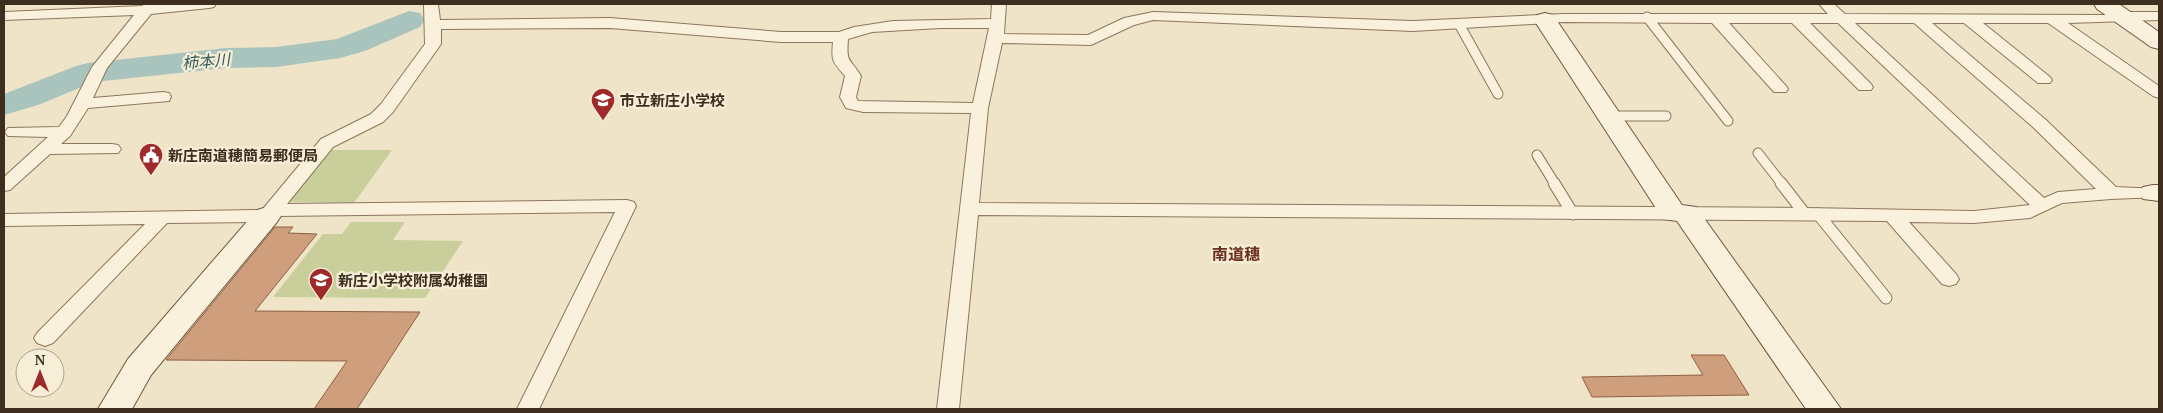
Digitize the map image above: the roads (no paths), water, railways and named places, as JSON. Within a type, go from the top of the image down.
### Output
[{"type":"street","points":[[4,16],[209,4]]},
{"type":"street","points":[[115,409],[139,367],[270,213],[327,142],[377,118],[387,108],[433,44],[431,4]]},
{"type":"street","points":[[948,409],[980,108],[996,31],[999,4]]},
{"type":"street","points":[[1662,4],[1672,18]]},
{"type":"street","points":[[1732,4],[1744,18]]},
{"type":"street","points":[[1826,4],[2042,206]]},
{"type":"street","points":[[8,180],[64,132],[98,72],[150,7]]},
{"type":"street","points":[[433,24],[610,23],[781,37],[842,37],[849,32],[899,26],[996,31],[1091,40],[1152,10],[1351,25],[1413,26],[1459,24],[1555,14],[1672,18],[2106,19],[2113,10]]},
{"type":"street","points":[[2113,10],[2159,16]]},
{"type":"street","points":[[2113,10],[2159,42]]},
{"type":"street","points":[[1555,14],[1610,116],[1824,409]]},
{"type":"street","points":[[1716,18],[1780,89]]},
{"type":"street","points":[[1797,19],[1865,87]]},
{"type":"street","points":[[1918,19],[2040,124],[2111,193]]},
{"type":"street","points":[[1968,19],[2044,80]]},
{"type":"street","points":[[2052,19],[2159,94]]},
{"type":"street","points":[[842,37],[839,58],[842,65],[853,76],[848,97],[852,104],[863,107],[980,108]]},
{"type":"street","points":[[81,104],[163,97]]},
{"type":"street","points":[[14,132],[64,132]]},
{"type":"street","points":[[46,149],[112,149]]},
{"type":"street","points":[[969,209],[1812,214],[1974,217],[2030,212],[2058,198],[2111,193],[2156,193]]},
{"type":"street","points":[[4,220],[161,218],[270,213],[628,206],[528,409]]},
{"type":"street","points":[[1892,215],[1948,279]]},
{"type":"street","points":[[45,338],[161,218]]},
{"type":"lane","points":[[1647,17],[1728,122]]},
{"type":"lane","points":[[1459,24],[1498,94]]},
{"type":"lane","points":[[1610,116],[1666,116]]},
{"type":"lane","points":[[1758,153],[1886,298]]},
{"type":"lane","points":[[1537,155],[1573,214]]},
{"type":"waterway","name":"柿本川","points":[[4,105],[88,73],[226,58],[276,57],[340,48],[354,44],[409,20]]},
{"type":"place","name":"市立新庄小学校","points":[[603,121]]},
{"type":"place","name":"新庄南道穂簡易郵便局","points":[[151,176]]},
{"type":"place","name":"新庄小学校附属幼稚園","points":[[321,301]]},
{"type":"district","name":"南道穗","points":[[1236,254]]}]
